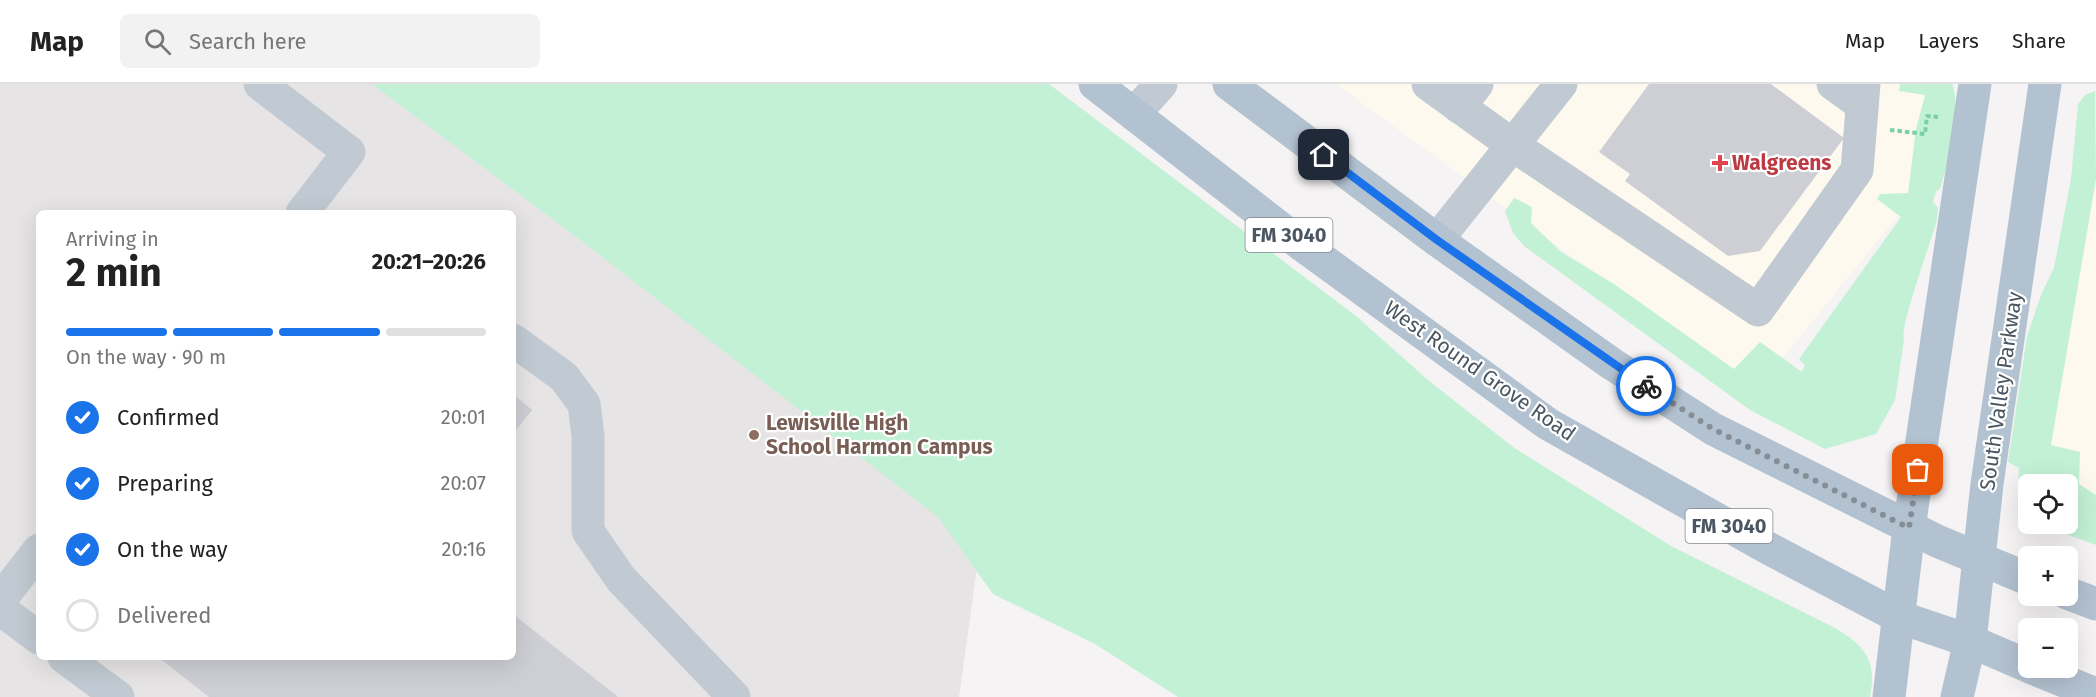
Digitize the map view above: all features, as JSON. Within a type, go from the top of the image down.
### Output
[{"type":"main road","name":"West Round Grove Road","points":[[1095,84],[1302,245],[1548,424],[1766,547],[1899,617],[1970,641],[2018,662]]},
{"type":"main road","points":[[1229,84],[1437,240],[1612,364],[1713,429],[1909,528],[2018,575]]},
{"type":"main road","points":[[1889,697],[1909,528],[1975,84]]},
{"type":"main road","name":"South Valley Parkway","points":[[1957,697],[1970,641],[1987,484],[2045,84]]},
{"type":"main road","points":[[2078,597],[2096,604]]},
{"type":"main road","points":[[2057,678],[2096,694]]},
{"type":"lane","points":[[260,84],[349,152],[317,208]]},
{"type":"lane","points":[[1134,114],[1161,84]]},
{"type":"lane","points":[[1428,84],[1468,95],[1514,146],[1758,310],[1857,170],[1862,106],[1833,84]]},
{"type":"lane","points":[[1437,240],[1561,84]]},
{"type":"lane","points":[[516,342],[564,377],[584,404],[588,436],[588,531],[621,579],[734,697]]},
{"type":"lane","points":[[0,600],[36,554]]},
{"type":"lane","points":[[0,609],[36,636]]},
{"type":"lane","points":[[68,660],[118,697]]},
{"type":"path","points":[[1862,106],[1925,134],[1927,116],[1942,117]]},
{"type":"shaded area","name":"Lewisville High School Harmon Campus","points":[[0,84],[967,84],[1037,138],[959,697],[0,697]]},
{"type":"shaded area","points":[[1336,84],[1929,84],[1915,195],[1756,391]]},
{"type":"shaded area","points":[[2096,105],[2096,531],[2078,502],[2078,474],[2058,474],[2041,455]]},
{"type":"green space","points":[[372,84],[1049,84],[1356,316],[1428,380],[1513,447],[1671,546],[1847,636],[1867,656],[1872,674],[1870,697],[1178,697],[1095,644],[993,594],[938,517],[579,239]]},
{"type":"green space","points":[[1900,84],[1952,84],[1955,93],[1954,120],[1943,179],[1933,202],[1938,208],[1937,219],[1906,318],[1895,400],[1876,434],[1825,449],[1750,410],[1524,246],[1513,233],[1505,211],[1514,198],[1532,207],[1531,223],[1561,252],[1614,284],[1734,369],[1760,342],[1802,372],[1805,365],[1799,359],[1901,217],[1877,199],[1880,194],[1908,193],[1916,129],[1925,95],[1899,91]]},
{"type":"green space","points":[[2095,91],[2096,179],[2051,445],[2080,452],[2079,484],[2096,495],[2096,545],[2066,534],[2078,534],[2078,474],[2019,474],[2019,468],[2008,462],[2027,336],[2041,295],[2054,268],[2071,179],[2078,104],[2085,95]]},
{"type":"building","name":"Walgreens","points":[[1649,84],[1771,84],[1844,138],[1760,251],[1728,256],[1625,181],[1630,174],[1599,152]]},
{"type":"building","points":[[516,397],[532,410],[516,430]]},
{"type":"building","points":[[516,616],[618,697],[209,697],[162,660],[516,660]]},
{"type":"way so far","points":[[1646,386],[1713,429],[1909,528],[1918,470]]},
{"type":"place","name":"Walgreens","points":[[1720,163]]},
{"type":"place","name":"Lewisville High School Harmon Campus","points":[[754,435]]},
{"type":"route","points":[[1324,155],[1437,240],[1646,386]]}]
